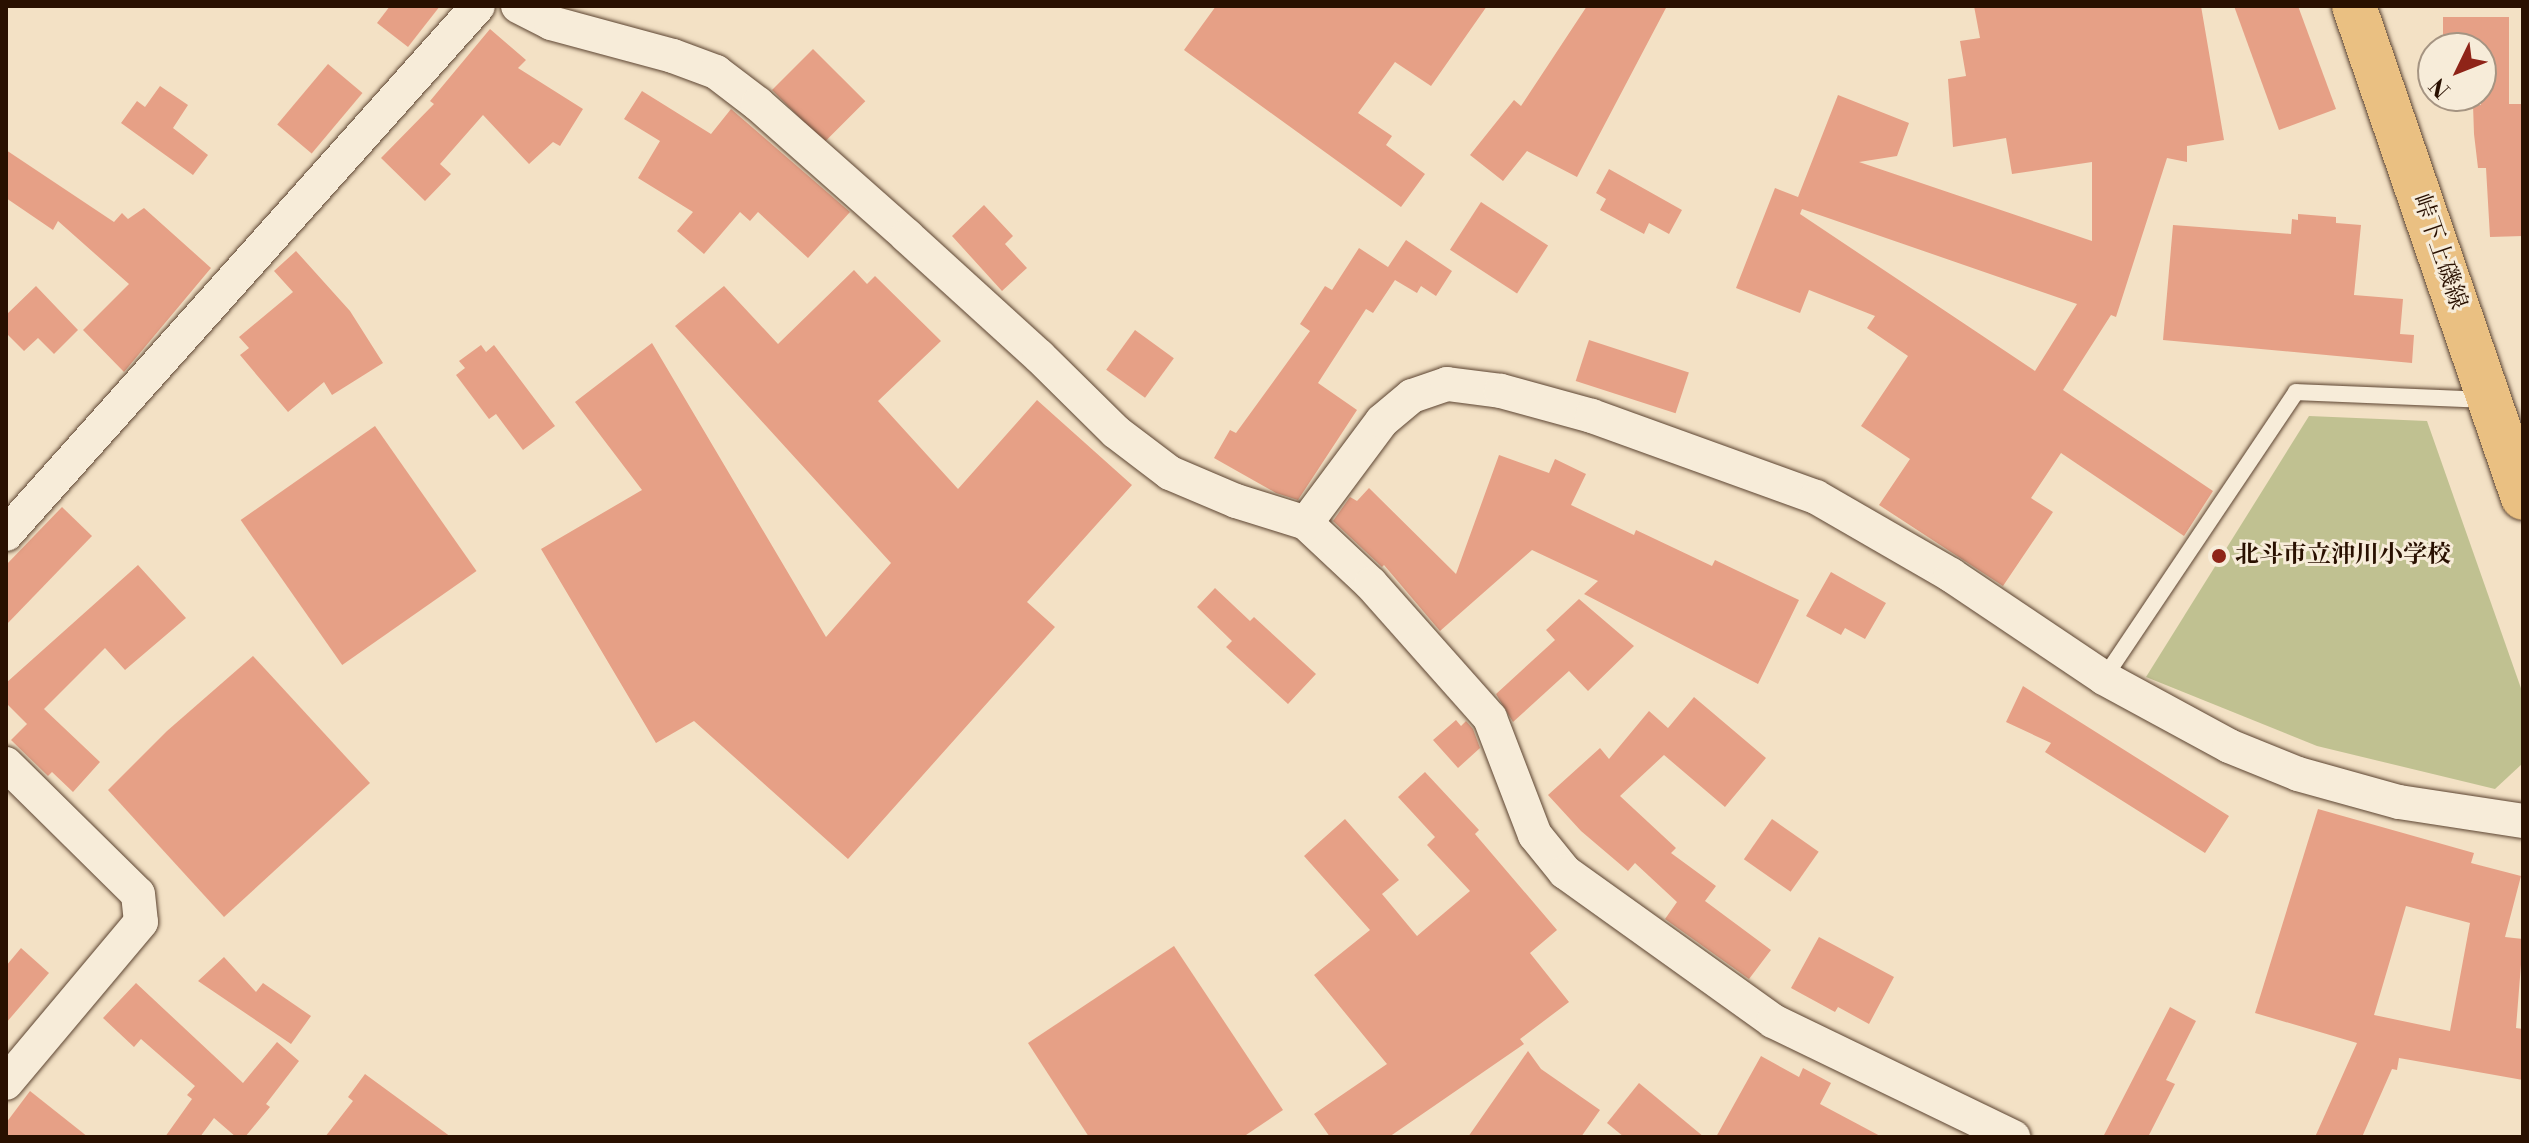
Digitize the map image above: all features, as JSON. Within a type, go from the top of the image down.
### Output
[{"type":"main road","name":"峠下上磯線","points":[[2354,6],[2523,498]]},
{"type":"street","points":[[6,534],[478,6]]},
{"type":"street","points":[[518,6],[551,23],[673,56],[716,72],[758,104],[896,226],[1039,356],[1116,432],[1170,473],[1236,501],[1306,523],[1371,584],[1490,718],[1535,835],[1565,872],[1773,1021],[2013,1137]]},
{"type":"street","points":[[1306,523],[1382,421],[1412,396],[1447,384],[1501,391],[1592,416],[1816,497],[1951,575],[2104,678],[2229,746],[2298,774],[2399,802],[2523,821]]},
{"type":"street","points":[[6,764],[138,894],[141,922],[6,1083]]},
{"type":"lane","points":[[2104,678],[2296,392],[2490,400]]},
{"type":"green space","points":[[2309,416],[2427,421],[2523,694],[2523,763],[2495,789],[2317,746],[2146,677]]},
{"type":"building","points":[[390,6],[440,6],[408,47],[377,23]]},
{"type":"building","points":[[1216,6],[1487,6],[1431,86],[1395,62],[1358,113],[1392,136],[1386,145],[1425,174],[1401,207],[1184,50]]},
{"type":"building","points":[[1587,6],[1667,6],[1577,177],[1527,151],[1503,181],[1470,155],[1514,100],[1521,106]]},
{"type":"building","points":[[1974,6],[2201,6],[2224,140],[2187,146],[2187,162],[2167,158],[2116,317],[2111,315],[2063,390],[2213,491],[2184,536],[2061,453],[2031,498],[2053,512],[2003,586],[1879,505],[1910,459],[1861,426],[1908,356],[1867,328],[1875,316],[1809,290],[1800,313],[1736,288],[1775,188],[1798,197],[1838,95],[1909,123],[1897,156],[1859,162],[2092,241],[2092,162],[2012,174],[2006,138],[1953,147],[1948,79],[1966,76],[1960,41],[1980,38]],"holes":[[[1802,209],[2077,304],[2035,371],[1800,214]]]},
{"type":"building","points":[[2234,6],[2298,6],[2336,109],[2279,130]]},
{"type":"building","points":[[2443,17],[2509,17],[2509,104],[2523,104],[2523,236],[2490,237],[2486,168],[2478,168],[2473,112],[2497,112],[2497,32],[2443,32]]},
{"type":"building","points":[[490,29],[526,60],[518,68],[583,109],[560,146],[553,142],[529,164],[483,115],[440,164],[451,174],[425,201],[381,158],[434,104],[430,101]]},
{"type":"building","points":[[813,49],[865,101],[824,142],[772,90]]},
{"type":"building","points":[[328,64],[362,93],[312,153],[277,125]]},
{"type":"building","points":[[160,86],[188,105],[173,128],[208,155],[193,175],[121,123],[137,101],[145,107]]},
{"type":"building","points":[[642,91],[711,134],[731,109],[850,212],[808,258],[758,212],[750,221],[740,212],[704,254],[677,231],[693,212],[638,178],[660,141],[624,119]]},
{"type":"building","points":[[6,150],[114,222],[122,213],[128,219],[144,208],[211,268],[124,372],[83,330],[129,284],[58,221],[53,230],[6,198]]},
{"type":"building","points":[[1609,169],[1682,210],[1669,234],[1649,223],[1644,234],[1600,210],[1606,199],[1596,193]]},
{"type":"building","points":[[1481,202],[1548,246],[1517,293],[1450,250]]},
{"type":"building","points":[[984,205],[1013,236],[1005,244],[1027,268],[1002,291],[952,236]]},
{"type":"building","points":[[2298,214],[2336,217],[2336,223],[2361,225],[2354,295],[2403,299],[2400,334],[2414,335],[2412,363],[2163,340],[2173,225],[2291,234],[2292,219],[2298,220]]},
{"type":"building","points":[[1406,240],[1452,271],[1436,296],[1421,286],[1417,293],[1395,280],[1373,313],[1366,309],[1318,383],[1357,410],[1298,500],[1276,493],[1214,458],[1230,430],[1236,433],[1310,331],[1300,324],[1325,286],[1332,290],[1359,248],[1388,267]]},
{"type":"building","points":[[296,251],[350,311],[383,363],[332,395],[324,382],[288,412],[240,355],[249,348],[239,337],[293,292],[274,271]]},
{"type":"building","points":[[854,270],[867,284],[875,276],[941,341],[878,401],[958,489],[1037,400],[1132,485],[1027,602],[1055,627],[848,859],[694,721],[656,743],[541,549],[642,490],[575,402],[652,343],[826,637],[891,563],[675,326],[724,286],[778,344]]},
{"type":"building","points":[[36,286],[78,330],[54,354],[38,338],[24,351],[6,333],[6,315]]},
{"type":"building","points":[[1135,330],[1174,358],[1145,398],[1106,370]]},
{"type":"building","points":[[1589,340],[1689,372],[1676,413],[1576,381]]},
{"type":"building","points":[[481,345],[486,352],[494,345],[555,426],[523,450],[496,414],[489,419],[456,375],[465,368],[459,361]]},
{"type":"building","points":[[375,426],[477,571],[342,665],[241,520]]},
{"type":"building","points":[[1499,455],[1549,473],[1555,459],[1586,474],[1571,505],[1634,535],[1636,530],[1712,566],[1715,560],[1799,600],[1758,684],[1584,594],[1598,581],[1532,550],[1440,631],[1384,565],[1382,567],[1333,521],[1350,497],[1357,501],[1369,488],[1456,574]]},
{"type":"building","points":[[62,507],[92,536],[6,625],[6,565]]},
{"type":"building","points":[[138,565],[186,618],[125,670],[105,648],[44,709],[100,762],[73,792],[52,772],[48,776],[11,740],[27,724],[6,703],[6,683]]},
{"type":"building","points":[[1831,572],[1886,603],[1865,639],[1845,628],[1841,635],[1806,616]]},
{"type":"building","points":[[1215,588],[1250,621],[1254,617],[1316,674],[1288,704],[1226,647],[1232,641],[1197,607]]},
{"type":"building","points":[[1579,599],[1634,646],[1588,691],[1569,671],[1513,722],[1496,694],[1555,640],[1546,630]]},
{"type":"building","points":[[253,656],[370,783],[224,917],[108,790],[167,731]]},
{"type":"building","points":[[2023,686],[2229,816],[2205,853],[2045,752],[2051,743],[2006,722]]},
{"type":"building","points":[[1694,697],[1766,758],[1725,807],[1664,755],[1620,796],[1676,848],[1671,853],[1716,886],[1705,901],[1771,950],[1749,979],[1665,919],[1677,902],[1635,863],[1628,871],[1581,831],[1548,795],[1600,748],[1609,759],[1649,711],[1668,728]]},
{"type":"building","points":[[1456,720],[1461,726],[1466,721],[1473,729],[1480,748],[1458,768],[1433,740]]},
{"type":"building","points":[[1425,772],[1479,830],[1475,834],[1557,930],[1530,953],[1569,1002],[1520,1039],[1524,1044],[1389,1137],[1330,1137],[1314,1114],[1387,1064],[1314,975],[1370,930],[1304,856],[1345,819],[1399,880],[1382,894],[1417,936],[1470,891],[1427,845],[1435,837],[1398,797]]},
{"type":"building","points":[[2318,809],[2474,853],[2471,863],[2521,876],[2505,937],[2523,939],[2516,1028],[2523,1029],[2523,1080],[2399,1058],[2397,1070],[2392,1069],[2362,1137],[2315,1137],[2357,1043],[2255,1013]],"holes":[[[2406,906],[2470,923],[2450,1031],[2374,1015]]]},
{"type":"building","points":[[1772,819],[1819,852],[1791,892],[1744,859]]},
{"type":"building","points":[[1819,937],[1894,977],[1869,1024],[1838,1007],[1835,1012],[1791,988]]},
{"type":"building","points":[[1174,946],[1283,1110],[1243,1137],[1089,1137],[1028,1043]]},
{"type":"building","points":[[21,948],[49,973],[6,1023],[6,966]]},
{"type":"building","points":[[224,957],[256,992],[263,983],[311,1016],[291,1044],[198,981]]},
{"type":"building","points":[[136,983],[243,1083],[277,1042],[299,1061],[266,1104],[270,1107],[245,1137],[236,1137],[214,1118],[200,1137],[165,1137],[192,1099],[187,1095],[195,1086],[141,1039],[134,1047],[103,1018]]},
{"type":"building","points":[[2170,1007],[2196,1021],[2166,1080],[2175,1084],[2148,1137],[2103,1137]]},
{"type":"building","points":[[1528,1051],[1541,1069],[1600,1110],[1581,1137],[1468,1137]]},
{"type":"building","points":[[1761,1056],[1799,1077],[1803,1068],[1831,1083],[1820,1104],[1882,1137],[1716,1137]]},
{"type":"building","points":[[365,1074],[451,1137],[325,1137],[353,1101],[348,1097]]},
{"type":"building","points":[[1639,1083],[1704,1137],[1624,1137],[1607,1123]]},
{"type":"building","points":[[30,1091],[88,1137],[6,1137],[6,1123]]},
{"type":"place","name":"北斗市立沖川小学校","points":[[2219,556]]}]
